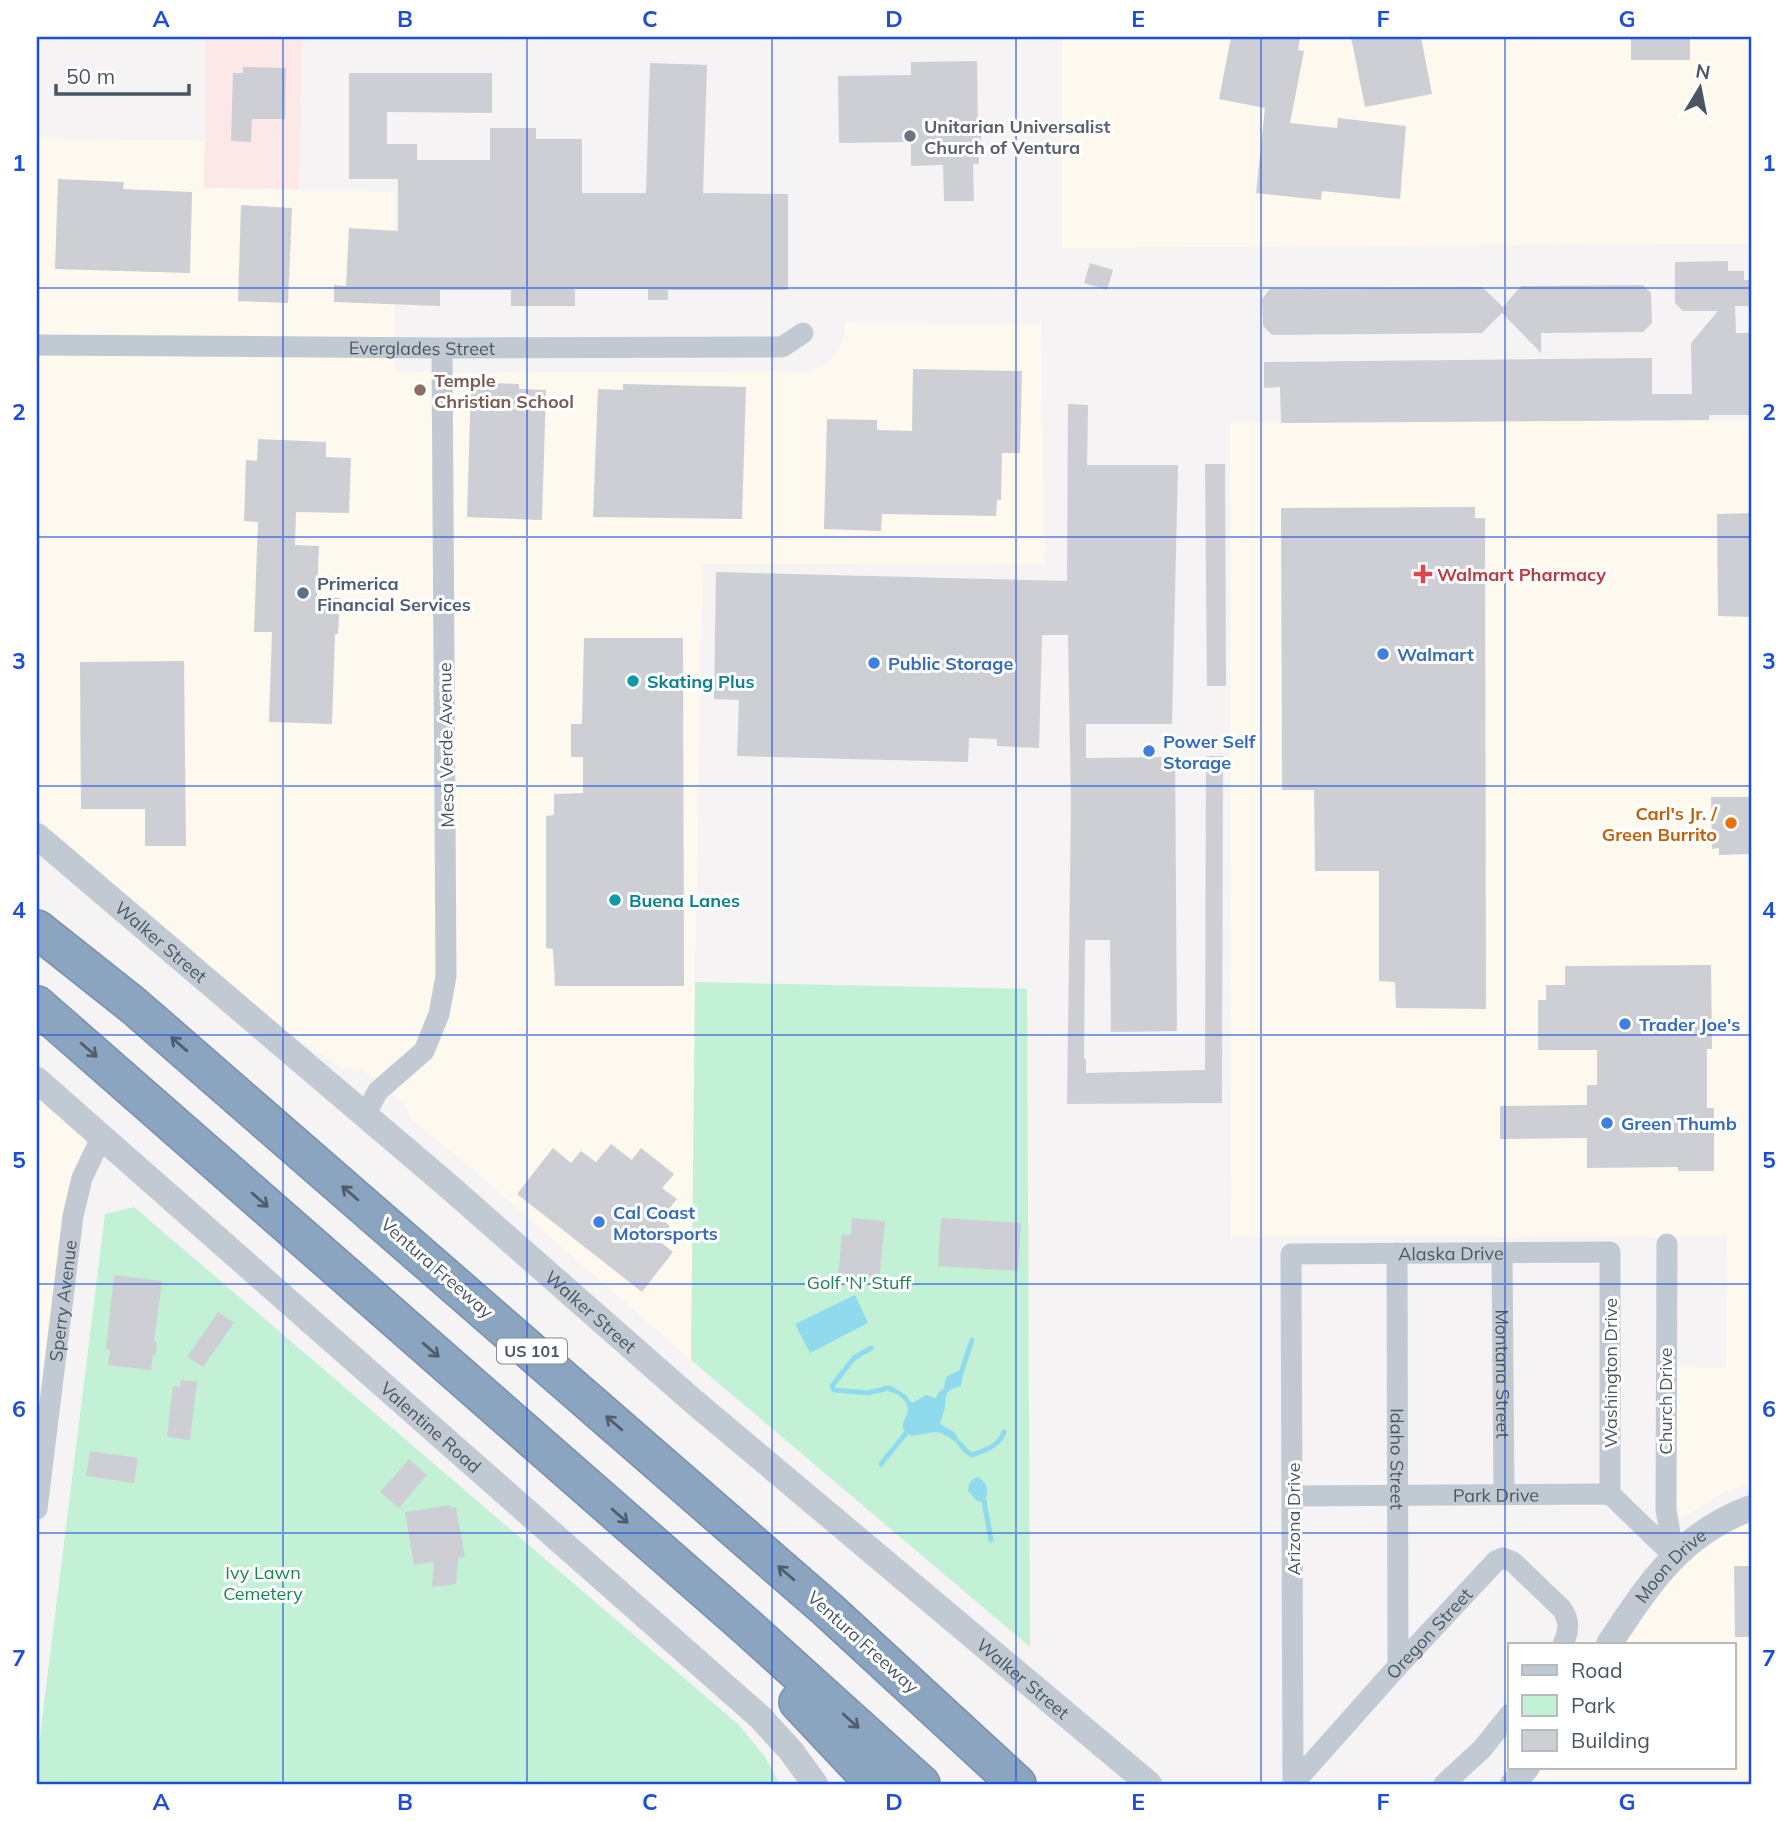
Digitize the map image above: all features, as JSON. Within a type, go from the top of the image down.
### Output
[{"type":"highway","name":"Ventura Freeway","points":[[37,929],[134,1006],[827,1609],[1017,1784]]},
{"type":"highway","points":[[37,1005],[746,1626],[922,1784]]},
{"type":"highway","points":[[827,1609],[1038,1784]]},
{"type":"highway","points":[[746,1626],[782,1685],[875,1784]]},
{"type":"street","name":"Everglades Street","points":[[37,345],[442,348],[782,346],[803,333]]},
{"type":"street","name":"Mesa Verde Avenue","points":[[365,1115],[378,1091],[424,1051],[439,1014],[446,976],[442,348]]},
{"type":"street","name":"Walker Street","points":[[37,836],[365,1115],[693,1401],[1149,1784]]},
{"type":"street","name":"Valentine Road","points":[[37,1080],[760,1717],[791,1751],[815,1784]]},
{"type":"street","name":"Sperry Avenue","points":[[37,1509],[73,1216],[82,1178],[101,1138]]},
{"type":"street","name":"Church Drive","points":[[1667,1244],[1666,1510],[1674,1556]]},
{"type":"street","name":"Montana Street","points":[[1502,1252],[1504,1494]]},
{"type":"street","name":"Alaska Drive","points":[[1290,1254],[1609,1252]]},
{"type":"street","name":"Washington Drive","points":[[1609,1252],[1610,1494]]},
{"type":"street","name":"Idaho Street","points":[[1397,1253],[1398,1666]]},
{"type":"street","name":"Arizona Drive","points":[[1290,1254],[1293,1784]]},
{"type":"street","points":[[1610,1494],[1674,1556]]},
{"type":"street","name":"Park Drive","points":[[1293,1496],[1610,1494]]},
{"type":"street","name":"Moon Drive","points":[[1610,1643],[1650,1584],[1674,1556],[1721,1521],[1751,1508]]},
{"type":"street","name":"Oregon Street","points":[[1293,1784],[1496,1561],[1503,1558],[1513,1562],[1562,1609],[1567,1616],[1566,1636]]},
{"type":"street","points":[[1444,1784],[1482,1749],[1508,1716]]},
{"type":"street","points":[[1513,1784],[1525,1769]]},
{"type":"shaded area","points":[[206,37],[302,37],[299,189],[204,188]]},
{"type":"shaded area","points":[[1062,37],[1751,37],[1751,244],[1062,248]]},
{"type":"shaded area","points":[[37,138],[205,141],[204,188],[395,192],[395,371],[811,371],[825,365],[838,352],[844,338],[845,322],[1041,323],[1045,565],[703,564],[691,1360],[410,1118],[404,1103],[364,1071],[343,1069],[195,970],[37,836]]},
{"type":"shaded area","points":[[1751,421],[1751,1483],[1719,1495],[1681,1519],[1674,1495],[1671,1367],[1726,1368],[1727,1237],[1231,1237],[1230,423]]},
{"type":"shaded area","points":[[37,1080],[101,1138],[90,1158],[37,1509]]},
{"type":"shaded area","points":[[1751,1508],[1751,1784],[1513,1784],[1525,1769],[1736,1769],[1736,1643],[1610,1643],[1638,1601]]},
{"type":"green space","name":"Golf 'N' Stuff","points":[[695,982],[1027,989],[1030,1647],[691,1360]]},
{"type":"green space","name":"Ivy Lawn Cemetery","points":[[134,1207],[739,1725],[765,1757],[780,1784],[37,1784],[37,1760],[105,1214]]},
{"type":"water","points":[[855,1295],[868,1323],[810,1353],[795,1324]]},
{"type":"water","points":[[958,1371],[963,1374],[961,1386],[948,1392],[940,1424],[954,1432],[961,1443],[959,1445],[936,1432],[911,1436],[903,1429],[908,1412],[907,1404],[899,1395],[888,1391],[889,1385],[906,1395],[912,1403],[926,1395],[936,1398],[944,1388],[946,1377]]},
{"type":"water","points":[[978,1477],[987,1489],[987,1496],[982,1502],[977,1501],[968,1491],[969,1484]]},
{"type":"building","points":[[1231,37],[1300,37],[1298,50],[1304,51],[1290,123],[1337,128],[1338,118],[1406,126],[1400,199],[1322,191],[1321,200],[1256,193],[1265,108],[1219,99]]},
{"type":"building","points":[[1351,37],[1421,37],[1432,94],[1365,107]]},
{"type":"building","points":[[1631,37],[1690,37],[1690,60],[1631,60]]},
{"type":"building","name":"Unitarian Universalist Church of Ventura","points":[[977,61],[981,154],[979,164],[973,164],[974,201],[944,201],[943,165],[911,166],[911,142],[839,143],[838,76],[911,75],[911,62]]},
{"type":"building","points":[[650,63],[707,65],[703,193],[788,194],[788,290],[668,290],[668,300],[648,300],[648,289],[575,289],[575,306],[511,306],[511,290],[440,290],[440,306],[334,302],[334,285],[346,286],[349,228],[398,231],[398,179],[349,179],[349,73],[492,73],[492,113],[387,112],[387,144],[417,144],[417,160],[490,160],[490,128],[536,128],[536,139],[582,139],[582,193],[646,193]]},
{"type":"building","points":[[243,67],[286,68],[285,119],[252,119],[251,142],[231,141],[233,73],[243,73]]},
{"type":"building","points":[[58,179],[124,182],[123,189],[192,192],[190,273],[55,269]]},
{"type":"building","points":[[241,205],[292,208],[288,303],[238,301]]},
{"type":"building","points":[[1728,261],[1728,271],[1744,271],[1744,280],[1751,280],[1751,306],[1735,306],[1736,333],[1751,333],[1751,415],[1709,415],[1709,420],[1281,423],[1280,387],[1264,388],[1264,362],[1652,358],[1652,394],[1692,394],[1691,343],[1718,311],[1683,311],[1675,303],[1675,262]]},
{"type":"building","points":[[1090,263],[1113,270],[1107,290],[1084,283]]},
{"type":"building","points":[[1643,285],[1651,293],[1652,323],[1643,332],[1541,333],[1541,353],[1502,313],[1482,333],[1272,335],[1263,326],[1262,299],[1270,289],[1482,287],[1503,307],[1521,286]]},
{"type":"building","points":[[913,369],[1022,371],[1020,453],[1002,453],[1001,500],[997,500],[996,516],[882,514],[881,531],[824,529],[827,419],[877,420],[877,430],[912,431]]},
{"type":"building","points":[[471,382],[519,384],[519,389],[546,390],[542,520],[467,517]]},
{"type":"building","points":[[623,384],[746,387],[742,519],[593,517],[598,389],[623,390]]},
{"type":"building","points":[[1068,404],[1088,405],[1087,465],[1178,465],[1172,724],[1086,724],[1086,758],[1175,757],[1177,1031],[1111,1032],[1110,940],[1085,940],[1086,1073],[1205,1070],[1206,756],[1223,756],[1222,1103],[1067,1104],[1071,805],[1068,635],[1042,635],[1039,748],[997,746],[997,739],[969,738],[968,762],[737,756],[739,700],[714,699],[716,572],[1067,581]]},
{"type":"building","points":[[258,439],[326,442],[326,457],[351,458],[349,513],[296,512],[295,545],[319,546],[317,597],[340,598],[338,634],[335,634],[332,724],[269,722],[272,632],[254,632],[258,522],[244,521],[246,460],[257,461]]},
{"type":"building","points":[[1205,464],[1225,464],[1226,686],[1207,686]]},
{"type":"building","name":"Walmart","points":[[1475,507],[1475,518],[1485,518],[1486,1009],[1396,1008],[1395,982],[1379,981],[1379,871],[1315,871],[1314,790],[1282,790],[1281,508]]},
{"type":"building","points":[[1751,513],[1751,617],[1718,616],[1717,514]]},
{"type":"building","name":"Buena Lanes","points":[[584,638],[683,638],[684,986],[555,986],[553,949],[546,948],[546,816],[554,815],[554,794],[583,793],[583,757],[571,757],[571,724],[582,724]]},
{"type":"building","points":[[184,661],[186,846],[145,846],[145,809],[81,809],[80,662]]},
{"type":"building","name":"Carl's Jr. / Green Burrito","points":[[1711,797],[1751,797],[1751,854],[1719,855],[1719,848],[1712,849]]},
{"type":"building","points":[[1711,965],[1712,1049],[1707,1049],[1707,1108],[1714,1108],[1714,1171],[1678,1171],[1678,1167],[1587,1168],[1587,1138],[1500,1139],[1500,1106],[1587,1105],[1587,1085],[1597,1085],[1597,1050],[1538,1050],[1538,1000],[1546,1000],[1546,985],[1565,985],[1565,966]]},
{"type":"building","points":[[611,1144],[632,1160],[641,1148],[674,1174],[662,1188],[677,1199],[661,1219],[670,1226],[658,1240],[673,1252],[642,1292],[517,1194],[553,1148],[571,1163],[581,1151],[596,1162]]},
{"type":"building","points":[[852,1218],[885,1221],[879,1280],[838,1277],[842,1234],[851,1235]]},
{"type":"building","points":[[941,1218],[1021,1223],[1018,1271],[938,1266]]},
{"type":"building","points":[[114,1275],[162,1281],[154,1341],[157,1342],[156,1355],[153,1355],[151,1370],[108,1365],[110,1350],[106,1349]]},
{"type":"building","points":[[218,1312],[234,1323],[203,1367],[187,1357]]},
{"type":"building","points":[[181,1380],[197,1382],[190,1440],[167,1437],[173,1386],[180,1387]]},
{"type":"building","points":[[90,1451],[138,1458],[134,1483],[86,1476]]},
{"type":"building","points":[[409,1459],[427,1475],[399,1508],[380,1492]]},
{"type":"building","points":[[450,1505],[450,1508],[456,1507],[465,1557],[458,1558],[456,1584],[432,1587],[434,1562],[414,1565],[405,1512]]},
{"type":"building","points":[[1734,1566],[1751,1566],[1751,1637],[1735,1637]]},
{"type":"waterway","points":[[961,1373],[972,1340]]},
{"type":"waterway","points":[[871,1348],[854,1358],[832,1386],[834,1390],[868,1393],[888,1388]]},
{"type":"waterway","points":[[960,1444],[972,1455],[995,1444],[1004,1432]]},
{"type":"waterway","points":[[881,1464],[906,1433]]},
{"type":"waterway","points":[[984,1501],[991,1540]]},
{"type":"place","name":"Unitarian Universalist Church of Ventura","points":[[910,136]]},
{"type":"place","name":"Temple Christian School","points":[[420,390]]},
{"type":"place","name":"Walmart Pharmacy","points":[[1423,574]]},
{"type":"place","name":"Primerica Financial Services","points":[[303,593]]},
{"type":"place","name":"Walmart","points":[[1383,654]]},
{"type":"place","name":"Public Storage","points":[[874,663]]},
{"type":"place","name":"Skating Plus","points":[[633,681]]},
{"type":"place","name":"Power Self Storage","points":[[1149,751]]},
{"type":"place","name":"Carl's Jr. / Green Burrito","points":[[1731,823]]},
{"type":"place","name":"Buena Lanes","points":[[615,900]]},
{"type":"place","name":"Trader Joe's","points":[[1625,1024]]},
{"type":"place","name":"Green Thumb","points":[[1607,1123]]},
{"type":"place","name":"Cal Coast Motorsports","points":[[599,1222]]}]
